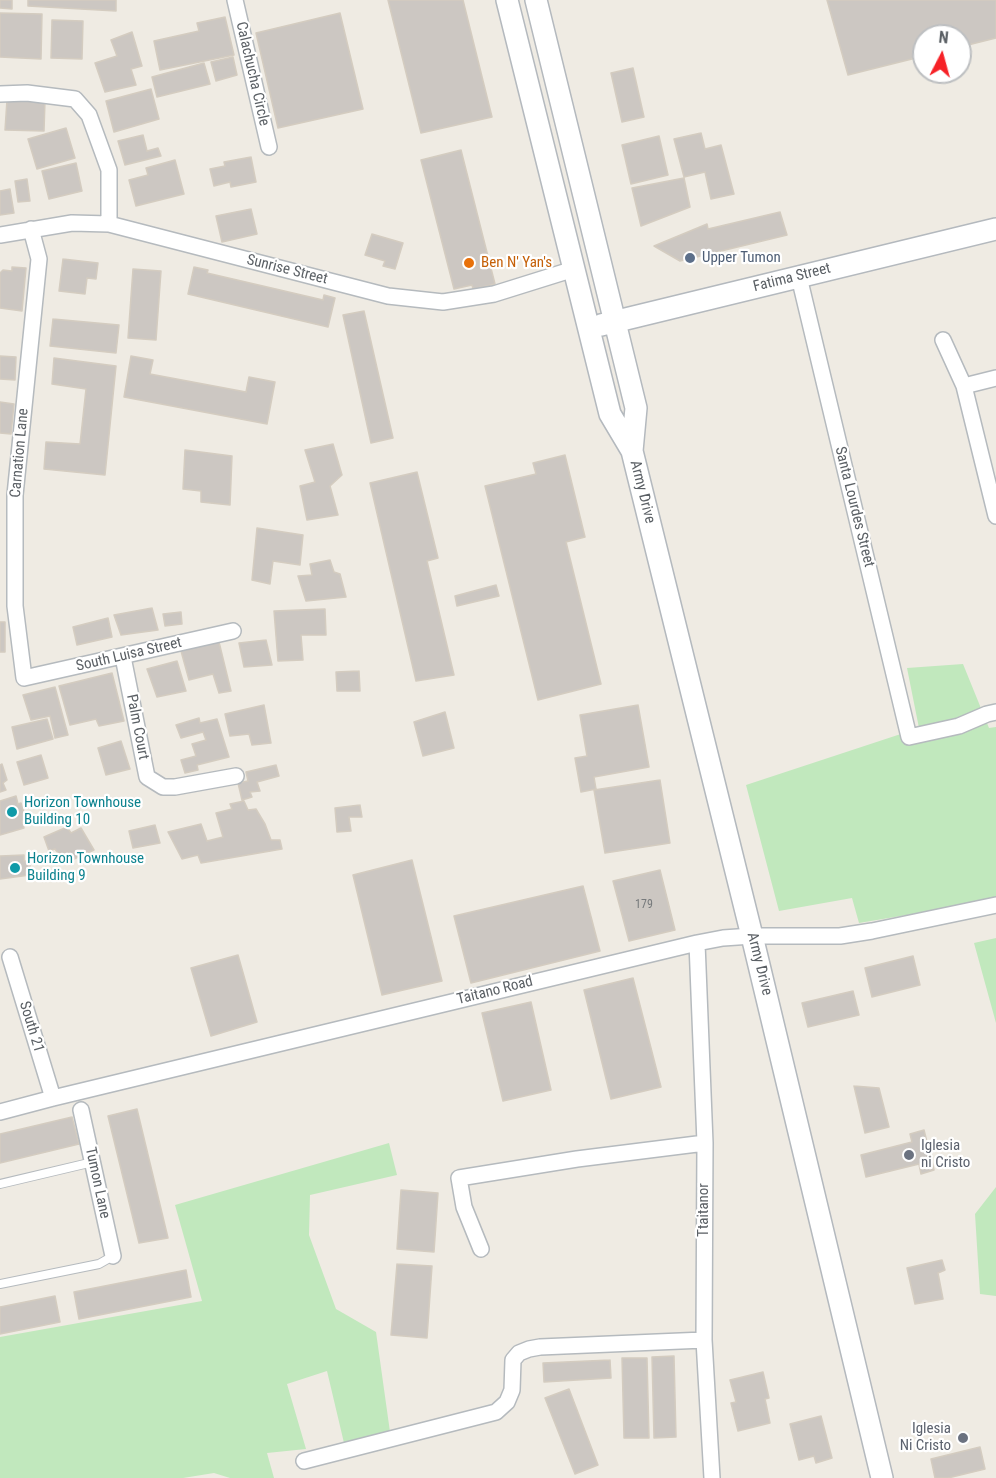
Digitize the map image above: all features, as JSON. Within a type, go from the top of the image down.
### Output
[{"type":"main road","name":"Army Drive","points":[[507,0],[610,414],[632,451],[752,936],[882,1478]]},
{"type":"main road","name":"Army Drive","points":[[536,0],[636,408],[632,451]]},
{"type":"main road","name":"Fatima Street","points":[[589,328],[996,229]]},
{"type":"street","name":"Calachucha Circle","points":[[236,0],[269,147]]},
{"type":"street","points":[[0,94],[27,93],[75,99],[89,115],[109,170],[109,224]]},
{"type":"street","name":"Sunrise Street","points":[[0,236],[72,222],[109,224],[388,296],[443,302],[495,294],[574,269]]},
{"type":"street","name":"Carnation Lane","points":[[24,678],[15,606],[15,495],[39,259],[31,229]]},
{"type":"street","name":"Santa Lourdes Street","points":[[799,277],[909,737],[959,726],[996,712]]},
{"type":"street","points":[[943,340],[964,386],[996,516]]},
{"type":"street","points":[[964,386],[996,378]]},
{"type":"street","name":"South Luisa Street","points":[[24,678],[233,631]]},
{"type":"street","name":"Palm Court","points":[[123,657],[147,777],[163,787],[176,787],[236,776]]},
{"type":"street","name":"Taitano Road","points":[[0,1112],[697,943],[752,936],[840,936],[996,905]]},
{"type":"street","name":"Ttaitanor","points":[[697,943],[705,1143],[704,1340],[712,1478]]},
{"type":"street","name":"South 21","points":[[10,957],[53,1098]]},
{"type":"street","name":"Tumon Lane","points":[[81,1110],[113,1256]]},
{"type":"street","points":[[481,1249],[464,1207],[459,1178],[705,1143]]},
{"type":"street","points":[[304,1461],[496,1412],[507,1402],[512,1390],[513,1360],[519,1353],[529,1349],[704,1340]]},
{"type":"lane","points":[[0,1184],[93,1162]]},
{"type":"lane","points":[[0,1284],[99,1264],[113,1256]]},
{"type":"green space","points":[[963,664],[989,728],[996,727],[996,900],[859,923],[852,898],[779,911],[746,785],[919,728],[907,668]]},
{"type":"green space","points":[[996,938],[996,1023],[974,943]]},
{"type":"green space","points":[[389,1143],[397,1175],[310,1195],[309,1235],[336,1309],[376,1332],[390,1432],[344,1443],[327,1371],[287,1384],[306,1449],[267,1453],[274,1478],[230,1478],[214,1473],[183,1478],[0,1478],[0,1337],[202,1301],[175,1205]]},
{"type":"green space","points":[[996,1187],[996,1296],[980,1294],[975,1214]]},
{"type":"building","points":[[0,0],[12,0],[12,9],[0,8]]},
{"type":"building","points":[[28,0],[116,0],[116,11],[28,6]]},
{"type":"building","points":[[388,0],[463,0],[492,117],[421,133]]},
{"type":"building","points":[[827,0],[996,0],[996,38],[972,44],[972,24],[912,24],[912,59],[848,75]]},
{"type":"building","points":[[0,13],[42,14],[41,59],[0,57]]},
{"type":"building","points":[[340,13],[363,109],[278,128],[256,33]]},
{"type":"building","points":[[225,17],[234,55],[160,70],[154,41],[199,31],[197,23]]},
{"type":"building","points":[[52,20],[83,21],[82,59],[51,58]]},
{"type":"building","points":[[132,32],[142,66],[131,69],[136,85],[105,92],[95,63],[117,56],[111,40]]},
{"type":"building","points":[[233,57],[237,75],[216,81],[211,62]]},
{"type":"building","points":[[204,63],[210,84],[157,97],[152,77]]},
{"type":"building","points":[[633,68],[644,117],[622,122],[611,73]]},
{"type":"building","points":[[151,89],[159,119],[114,132],[106,101]]},
{"type":"building","points":[[7,100],[45,100],[44,131],[5,130]]},
{"type":"building","points":[[66,128],[75,158],[37,169],[28,139]]},
{"type":"building","points":[[701,133],[705,149],[721,145],[734,194],[711,199],[705,172],[684,177],[674,139]]},
{"type":"building","points":[[143,135],[147,151],[158,148],[161,156],[125,165],[118,141]]},
{"type":"building","points":[[659,136],[668,175],[631,184],[622,145]]},
{"type":"building","points":[[461,150],[495,284],[473,289],[472,285],[454,289],[421,160]]},
{"type":"building","points":[[251,157],[256,182],[231,187],[230,182],[214,186],[210,169],[225,166],[224,162]]},
{"type":"building","points":[[175,160],[184,194],[136,206],[129,180],[148,175],[146,168]]},
{"type":"building","points":[[76,163],[82,191],[49,199],[42,171]]},
{"type":"building","points":[[684,178],[690,207],[641,226],[632,188]]},
{"type":"building","points":[[27,179],[30,201],[18,202],[15,181]]},
{"type":"building","points":[[10,189],[14,213],[0,215],[0,191]]},
{"type":"building","points":[[251,209],[257,234],[222,242],[216,216]]},
{"type":"building","points":[[780,212],[787,235],[680,261],[654,246],[707,224],[708,229]]},
{"type":"building","points":[[372,234],[403,243],[395,269],[383,266],[385,261],[365,255]]},
{"type":"building","points":[[63,259],[98,263],[96,279],[87,278],[85,294],[59,291]]},
{"type":"building","points":[[12,267],[26,268],[22,311],[0,308],[0,273],[3,270],[12,271]]},
{"type":"building","points":[[194,267],[208,270],[207,273],[323,300],[324,295],[335,298],[328,327],[188,294]]},
{"type":"building","points":[[133,269],[161,271],[156,340],[128,338]]},
{"type":"building","points":[[364,311],[393,438],[371,443],[343,315]]},
{"type":"building","points":[[53,319],[119,325],[116,353],[50,346]]},
{"type":"building","points":[[0,356],[16,357],[15,380],[0,379]]},
{"type":"building","points":[[131,356],[153,360],[150,374],[246,392],[249,377],[275,382],[267,424],[124,397]]},
{"type":"building","points":[[54,358],[116,366],[105,475],[44,469],[46,442],[80,444],[86,389],[52,384]]},
{"type":"building","points":[[0,402],[14,404],[11,434],[0,433]]},
{"type":"building","points":[[333,444],[342,475],[330,486],[338,515],[307,520],[300,486],[315,482],[305,450]]},
{"type":"building","points":[[185,450],[232,456],[230,505],[201,502],[201,491],[183,489]]},
{"type":"building","points":[[565,455],[585,537],[566,542],[601,684],[538,700],[485,486],[536,474],[533,463]]},
{"type":"building","points":[[417,472],[438,558],[427,561],[454,675],[416,681],[370,483]]},
{"type":"building","points":[[257,528],[303,535],[300,565],[273,561],[270,584],[252,580]]},
{"type":"building","points":[[330,560],[334,572],[340,574],[346,597],[306,601],[298,576],[312,575],[310,564]]},
{"type":"building","points":[[496,585],[499,596],[457,606],[455,596]]},
{"type":"building","points":[[152,608],[158,630],[121,635],[114,615]]},
{"type":"building","points":[[325,609],[326,635],[301,635],[303,660],[278,661],[274,611]]},
{"type":"building","points":[[181,612],[182,624],[165,626],[163,614]]},
{"type":"building","points":[[108,618],[112,637],[77,645],[73,627]]},
{"type":"building","points":[[0,622],[5,622],[5,652],[0,652]]},
{"type":"building","points":[[266,640],[272,665],[244,667],[239,643]]},
{"type":"building","points":[[219,642],[231,691],[219,693],[213,674],[189,680],[181,651]]},
{"type":"building","points":[[177,661],[186,691],[157,697],[147,669]]},
{"type":"building","points":[[359,671],[360,691],[337,691],[336,672]]},
{"type":"building","points":[[112,673],[124,721],[99,726],[96,719],[70,725],[59,686]]},
{"type":"building","points":[[55,687],[68,735],[55,738],[50,716],[31,720],[23,695]]},
{"type":"building","points":[[264,705],[271,743],[252,745],[249,734],[230,736],[225,714]]},
{"type":"building","points":[[638,705],[649,767],[594,777],[596,789],[581,792],[575,758],[587,756],[580,715]]},
{"type":"building","points":[[445,712],[454,748],[423,756],[414,722]]},
{"type":"building","points":[[199,718],[200,723],[217,719],[229,757],[197,765],[198,770],[185,773],[181,760],[196,756],[192,744],[206,740],[203,732],[181,738],[176,725]]},
{"type":"building","points":[[47,719],[53,739],[17,749],[12,727]]},
{"type":"building","points":[[121,741],[130,769],[106,775],[98,748]]},
{"type":"building","points":[[41,755],[48,778],[24,785],[17,762]]},
{"type":"building","points":[[2,764],[7,780],[3,783],[6,790],[0,792],[0,765]]},
{"type":"building","points":[[276,765],[279,776],[257,782],[260,791],[250,792],[252,797],[242,800],[238,783],[248,781],[246,772]]},
{"type":"building","points":[[660,780],[670,843],[605,853],[594,790]]},
{"type":"building","name":"Horizon Townhouse Building 10","points":[[16,796],[18,804],[21,803],[26,820],[22,821],[24,828],[0,835],[0,801]]},
{"type":"building","points":[[244,801],[248,810],[256,809],[271,840],[280,840],[282,849],[201,863],[198,855],[182,859],[168,832],[201,824],[207,841],[223,837],[216,813],[232,809],[230,804]]},
{"type":"building","points":[[360,805],[362,817],[349,817],[351,831],[337,832],[335,808]]},
{"type":"building","points":[[155,825],[160,843],[133,848],[129,831]]},
{"type":"building","points":[[67,827],[71,833],[81,828],[94,850],[65,863],[55,849],[49,851],[44,837]]},
{"type":"building","name":"Horizon Townhouse Building 9","points":[[24,855],[24,861],[30,861],[30,875],[0,879],[0,856]]},
{"type":"building","points":[[412,860],[442,981],[382,995],[353,875]]},
{"type":"building","points":[[660,870],[675,930],[629,941],[613,881]]},
{"type":"building","points":[[583,886],[600,951],[471,983],[454,916]]},
{"type":"building","points":[[238,955],[257,1022],[211,1036],[191,968]]},
{"type":"building","points":[[913,956],[920,985],[872,997],[865,968]]},
{"type":"building","points":[[633,978],[661,1087],[611,1099],[584,990]]},
{"type":"building","points":[[853,991],[859,1015],[808,1027],[802,1003]]},
{"type":"building","points":[[531,1002],[551,1090],[503,1101],[482,1013]]},
{"type":"building","points":[[854,1086],[879,1088],[889,1127],[865,1133]]},
{"type":"building","points":[[137,1109],[168,1238],[139,1243],[108,1116]]},
{"type":"building","points":[[72,1117],[79,1144],[0,1163],[0,1134]]},
{"type":"building","points":[[924,1130],[934,1170],[921,1174],[919,1164],[866,1177],[861,1155],[912,1142],[910,1134]]},
{"type":"building","points":[[401,1190],[438,1193],[434,1252],[397,1249]]},
{"type":"building","points":[[942,1260],[945,1270],[938,1273],[943,1299],[915,1304],[907,1268]]},
{"type":"building","points":[[397,1264],[432,1266],[427,1338],[391,1335]]},
{"type":"building","points":[[186,1270],[191,1297],[79,1319],[74,1292]]},
{"type":"building","points":[[55,1296],[60,1322],[0,1334],[0,1307]]},
{"type":"building","points":[[674,1356],[676,1437],[654,1438],[652,1357]]},
{"type":"building","points":[[622,1358],[647,1358],[649,1438],[624,1438]]},
{"type":"building","points":[[610,1360],[611,1378],[544,1382],[543,1363]]},
{"type":"building","points":[[763,1372],[769,1398],[765,1399],[770,1423],[738,1431],[731,1403],[736,1402],[730,1380]]},
{"type":"building","points":[[569,1389],[598,1465],[575,1474],[545,1398]]},
{"type":"building","points":[[821,1416],[832,1458],[816,1463],[814,1456],[799,1460],[790,1424]]},
{"type":"building","points":[[980,1447],[985,1469],[948,1478],[935,1478],[931,1459]]},
{"type":"place","name":"Upper Tumon","points":[[690,258]]},
{"type":"place","name":"Ben N' Yan's","points":[[469,263]]},
{"type":"place","name":"Horizon Townhouse Building 10","points":[[12,812]]},
{"type":"place","name":"Horizon Townhouse Building 9","points":[[15,868]]},
{"type":"place","name":"Iglesia ni Cristo","points":[[909,1155]]},
{"type":"place","name":"Iglesia Ni Cristo","points":[[963,1438]]}]
